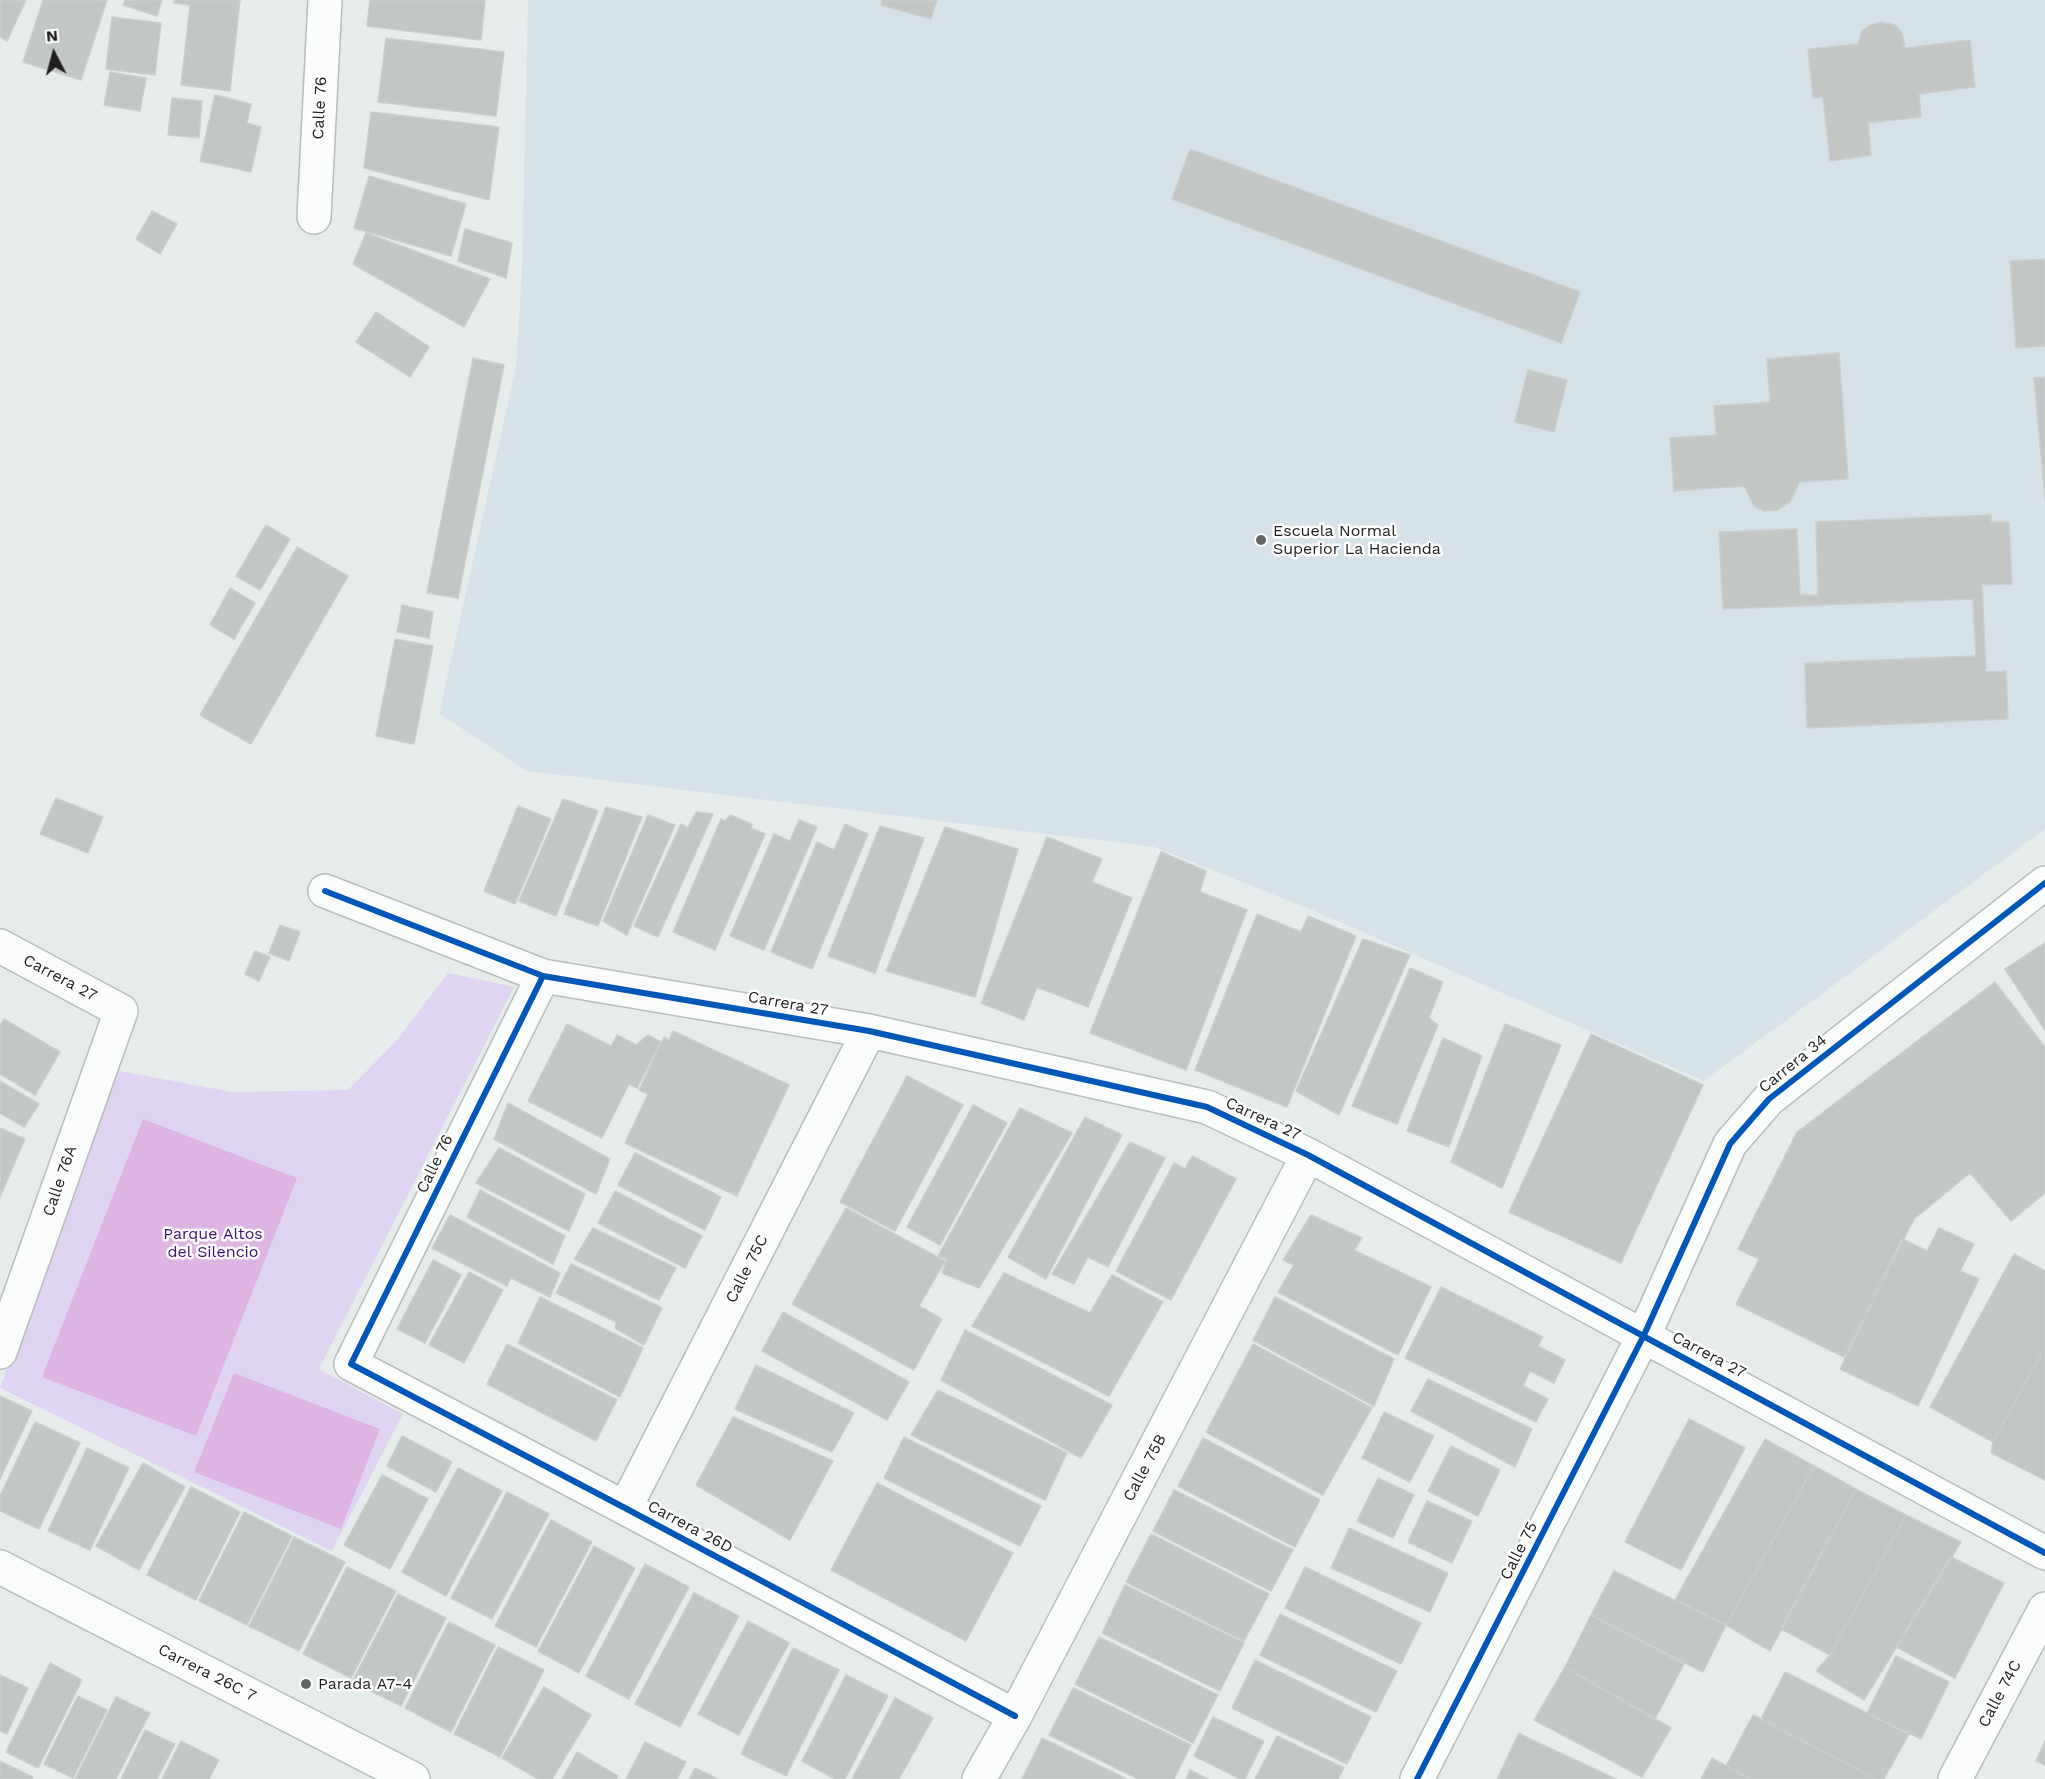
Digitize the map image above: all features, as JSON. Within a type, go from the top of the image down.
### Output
[{"type":"street","name":"Calle 76","points":[[314,217],[325,0]]},
{"type":"street","name":"Carrera 34","points":[[1644,1335],[1730,1144],[1769,1099],[2045,883]]},
{"type":"street","name":"Carrera 27","points":[[326,891],[543,975],[870,1031],[1207,1107],[1308,1155],[2045,1552]]},
{"type":"street","name":"Carrera 27","points":[[0,946],[121,1011]]},
{"type":"street","name":"Calle 76","points":[[351,1364],[543,975]]},
{"type":"street","name":"Calle 76A","points":[[0,1352],[12,1277],[121,1011]]},
{"type":"street","name":"Calle 75C","points":[[625,1508],[870,1031]]},
{"type":"street","name":"Calle 75B","points":[[979,1779],[1015,1716],[1308,1155]]},
{"type":"street","name":"Calle 75","points":[[1417,1779],[1644,1335]]},
{"type":"street","name":"Carrera 26D","points":[[351,1364],[1015,1716]]},
{"type":"street","name":"Carrera 26C 7","points":[[0,1567],[413,1779]]},
{"type":"street","name":"Calle 74C","points":[[1955,1779],[2045,1609]]},
{"type":"shaded area","name":"Escuela Normal Superior La Hacienda","points":[[528,0],[2045,0],[2045,829],[1704,1081],[1319,913],[1155,847],[527,771],[439,714],[516,366],[522,270]]},
{"type":"green space","name":"Parque Altos del Silencio","points":[[448,973],[514,987],[319,1369],[403,1414],[332,1551],[0,1388],[114,1070],[232,1092],[348,1090],[397,1040]]},
{"type":"green space","points":[[143,1119],[297,1178],[196,1436],[42,1377]]},
{"type":"green space","points":[[234,1373],[380,1429],[341,1529],[194,1472]]},
{"type":"building","points":[[0,0],[26,0],[7,41],[0,37]]},
{"type":"building","points":[[43,0],[107,0],[81,80],[23,62]]},
{"type":"building","points":[[125,0],[162,0],[157,16],[123,5]]},
{"type":"building","points":[[174,0],[240,0],[230,91],[181,85],[190,5],[174,3]]},
{"type":"building","points":[[370,0],[485,0],[481,40],[367,26]]},
{"type":"building","points":[[882,0],[937,0],[931,19],[881,5]]},
{"type":"building","points":[[112,17],[161,23],[155,75],[106,69]]},
{"type":"building","points":[[1882,22],[1895,25],[1902,33],[1905,48],[1970,40],[1975,87],[1919,94],[1921,117],[1868,123],[1871,155],[1830,161],[1823,97],[1813,98],[1808,49],[1858,44],[1862,31],[1870,25]]},
{"type":"building","points":[[386,38],[504,52],[496,116],[378,102]]},
{"type":"building","points":[[110,72],[146,78],[140,111],[104,105]]},
{"type":"building","points":[[215,95],[251,104],[247,123],[261,127],[251,172],[200,161]]},
{"type":"building","points":[[172,98],[202,101],[199,138],[168,135]]},
{"type":"building","points":[[371,112],[499,127],[489,200],[364,168]]},
{"type":"building","points":[[1190,149],[1580,292],[1561,343],[1172,199]]},
{"type":"building","points":[[369,176],[466,204],[451,256],[354,228]]},
{"type":"building","points":[[152,211],[177,224],[160,254],[136,239]]},
{"type":"building","points":[[465,229],[512,243],[506,278],[458,261]]},
{"type":"building","points":[[366,233],[490,279],[464,327],[353,264]]},
{"type":"building","points":[[2045,259],[2045,346],[2016,348],[2010,261]]},
{"type":"building","points":[[376,312],[429,347],[410,377],[356,342]]},
{"type":"building","points":[[1839,353],[1848,479],[1800,482],[1790,502],[1777,510],[1764,511],[1754,506],[1744,486],[1674,491],[1670,438],[1716,435],[1714,406],[1770,402],[1767,359]]},
{"type":"building","points":[[473,358],[504,365],[458,598],[427,593]]},
{"type":"building","points":[[1528,370],[1567,380],[1554,432],[1515,422]]},
{"type":"building","points":[[2045,377],[2045,499],[2034,378]]},
{"type":"building","points":[[1991,515],[1991,522],[2009,522],[2012,584],[1982,585],[1986,672],[2006,671],[2008,719],[1807,728],[1805,663],[1976,656],[1973,599],[1723,609],[1719,532],[1797,529],[1800,595],[1818,595],[1816,522]]},
{"type":"building","points":[[266,525],[290,539],[260,590],[236,576]]},
{"type":"building","points":[[297,547],[348,576],[251,744],[200,715]]},
{"type":"building","points":[[230,588],[255,603],[234,639],[210,625]]},
{"type":"building","points":[[402,605],[433,612],[429,638],[397,632]]},
{"type":"building","points":[[395,639],[433,646],[414,744],[376,736]]},
{"type":"building","points":[[56,798],[103,817],[88,853],[40,834]]},
{"type":"building","points":[[563,799],[598,811],[556,916],[519,901]]},
{"type":"building","points":[[518,806],[551,819],[515,904],[484,891]]},
{"type":"building","points":[[606,807],[642,817],[598,926],[564,914]]},
{"type":"building","points":[[696,812],[713,814],[658,937],[634,926],[681,824],[688,828]]},
{"type":"building","points":[[648,815],[675,825],[627,935],[603,921]]},
{"type":"building","points":[[730,815],[752,824],[751,828],[765,834],[715,950],[673,932],[721,819],[725,821]]},
{"type":"building","points":[[799,820],[817,827],[764,950],[730,936],[774,834],[790,841]]},
{"type":"building","points":[[845,824],[868,834],[812,969],[771,952],[817,842],[834,850]]},
{"type":"building","points":[[880,826],[924,838],[875,973],[828,956]]},
{"type":"building","points":[[945,827],[1018,849],[975,997],[886,971]]},
{"type":"building","points":[[1047,837],[1102,859],[1092,882],[1132,898],[1088,1007],[1037,987],[1024,1020],[981,1003]]},
{"type":"building","points":[[1161,852],[1206,871],[1200,892],[1247,910],[1186,1070],[1090,1033]]},
{"type":"building","points":[[1257,914],[1301,932],[1308,916],[1356,936],[1287,1107],[1195,1070]]},
{"type":"building","points":[[280,925],[300,932],[289,961],[269,953]]},
{"type":"building","points":[[1363,939],[1410,955],[1339,1115],[1296,1091]]},
{"type":"building","points":[[2045,943],[2045,1030],[2005,969]]},
{"type":"building","points":[[255,951],[270,957],[259,981],[245,974]]},
{"type":"building","points":[[1410,968],[1443,982],[1429,1018],[1438,1025],[1397,1124],[1352,1106]]},
{"type":"building","points":[[1995,982],[2045,1047],[2045,1193],[2011,1221],[1970,1173],[1914,1219],[1844,1357],[1736,1304],[1759,1259],[1738,1249],[1797,1132]]},
{"type":"building","points":[[4,1019],[60,1052],[35,1095],[0,1074],[0,1026]]},
{"type":"building","points":[[567,1024],[611,1046],[617,1035],[636,1045],[648,1035],[661,1042],[637,1088],[629,1084],[602,1138],[528,1101]]},
{"type":"building","points":[[1505,1024],[1561,1045],[1502,1188],[1451,1162]]},
{"type":"building","points":[[673,1031],[789,1085],[737,1196],[625,1143],[648,1094],[639,1090],[664,1037],[669,1040]]},
{"type":"building","points":[[1591,1034],[1703,1085],[1621,1263],[1509,1212]]},
{"type":"building","points":[[1443,1038],[1482,1056],[1449,1147],[1407,1131]]},
{"type":"building","points":[[907,1076],[963,1105],[895,1231],[840,1202]]},
{"type":"building","points":[[0,1081],[39,1104],[24,1127],[0,1113]]},
{"type":"building","points":[[508,1103],[610,1159],[596,1194],[494,1139]]},
{"type":"building","points":[[973,1105],[1007,1123],[940,1245],[907,1227]]},
{"type":"building","points":[[1020,1108],[1072,1133],[979,1288],[942,1273],[947,1259],[938,1256]]},
{"type":"building","points":[[1085,1117],[1122,1135],[1046,1279],[1008,1257]]},
{"type":"building","points":[[0,1128],[25,1139],[0,1197]]},
{"type":"building","points":[[1130,1142],[1165,1158],[1108,1267],[1088,1257],[1074,1284],[1052,1274]]},
{"type":"building","points":[[499,1148],[585,1194],[569,1231],[476,1183]]},
{"type":"building","points":[[635,1153],[721,1197],[705,1230],[618,1185]]},
{"type":"building","points":[[1192,1156],[1236,1179],[1171,1300],[1116,1271],[1174,1163],[1185,1169]]},
{"type":"building","points":[[480,1190],[565,1236],[553,1264],[467,1217]]},
{"type":"building","points":[[615,1191],[702,1236],[685,1268],[598,1223]]},
{"type":"building","points":[[846,1208],[945,1261],[919,1306],[942,1319],[914,1370],[792,1304]]},
{"type":"building","points":[[450,1215],[560,1273],[550,1297],[511,1278],[507,1286],[432,1248]]},
{"type":"building","points":[[1311,1215],[1362,1238],[1354,1250],[1431,1287],[1398,1355],[1278,1292],[1294,1265],[1283,1260]]},
{"type":"building","points":[[593,1228],[676,1268],[659,1300],[574,1259]]},
{"type":"building","points":[[1939,1228],[1974,1244],[1960,1271],[1979,1279],[1918,1406],[1840,1369],[1902,1239],[1927,1251]]},
{"type":"building","points":[[2014,1254],[2045,1271],[2045,1347],[1993,1442],[1930,1407]]},
{"type":"building","points":[[433,1260],[461,1275],[425,1343],[397,1329]]},
{"type":"building","points":[[571,1264],[662,1308],[644,1345],[615,1328],[616,1322],[556,1293]]},
{"type":"building","points":[[469,1272],[503,1290],[464,1363],[429,1345]]},
{"type":"building","points":[[1004,1273],[1090,1313],[1112,1275],[1163,1302],[1109,1396],[972,1326]]},
{"type":"building","points":[[1441,1287],[1543,1337],[1538,1346],[1565,1360],[1554,1383],[1530,1371],[1523,1386],[1548,1399],[1536,1422],[1405,1358]]},
{"type":"building","points":[[540,1297],[643,1348],[620,1397],[518,1343]]},
{"type":"building","points":[[1275,1297],[1394,1359],[1374,1406],[1253,1340]]},
{"type":"building","points":[[783,1312],[909,1382],[887,1420],[762,1351]]},
{"type":"building","points":[[965,1330],[1112,1405],[1081,1458],[941,1380]]},
{"type":"building","points":[[507,1344],[617,1400],[596,1441],[487,1384]]},
{"type":"building","points":[[1253,1344],[1372,1408],[1323,1495],[1206,1432]]},
{"type":"building","points":[[2045,1347],[2045,1480],[1991,1453],[1993,1442]]},
{"type":"building","points":[[756,1365],[854,1413],[832,1452],[735,1409]]},
{"type":"building","points":[[1428,1379],[1532,1429],[1515,1467],[1411,1411]]},
{"type":"building","points":[[938,1390],[1067,1453],[1045,1500],[911,1435]]},
{"type":"building","points":[[0,1396],[32,1411],[0,1479]]},
{"type":"building","points":[[1384,1412],[1434,1436],[1410,1482],[1362,1458]]},
{"type":"building","points":[[733,1417],[833,1461],[790,1540],[696,1485]]},
{"type":"building","points":[[1689,1419],[1745,1448],[1681,1570],[1625,1542]]},
{"type":"building","points":[[35,1422],[80,1443],[39,1529],[0,1511],[0,1496]]},
{"type":"building","points":[[402,1436],[452,1462],[436,1492],[387,1466]]},
{"type":"building","points":[[904,1437],[1041,1506],[1020,1546],[884,1478]]},
{"type":"building","points":[[1203,1438],[1320,1500],[1295,1547],[1178,1486]]},
{"type":"building","points":[[1765,1439],[1814,1466],[1726,1625],[1675,1600]]},
{"type":"building","points":[[1451,1446],[1500,1470],[1478,1516],[1428,1491]]},
{"type":"building","points":[[87,1448],[129,1468],[90,1550],[48,1531]]},
{"type":"building","points":[[143,1463],[185,1487],[139,1570],[96,1546]]},
{"type":"building","points":[[1814,1466],[1856,1489],[1770,1651],[1726,1625]]},
{"type":"building","points":[[458,1468],[502,1491],[446,1596],[402,1572]]},
{"type":"building","points":[[382,1475],[428,1499],[390,1569],[344,1545]]},
{"type":"building","points":[[1378,1478],[1414,1495],[1393,1538],[1357,1521]]},
{"type":"building","points":[[877,1483],[1013,1553],[966,1641],[831,1570]]},
{"type":"building","points":[[191,1487],[240,1512],[196,1600],[147,1575]]},
{"type":"building","points":[[1856,1489],[1906,1515],[1830,1655],[1781,1629]]},
{"type":"building","points":[[1174,1490],[1293,1550],[1271,1591],[1153,1531]]},
{"type":"building","points":[[507,1492],[549,1514],[492,1619],[451,1598]]},
{"type":"building","points":[[1427,1501],[1472,1521],[1452,1563],[1408,1542]]},
{"type":"building","points":[[244,1512],[292,1536],[247,1625],[199,1601]]},
{"type":"building","points":[[1906,1515],[1961,1542],[1864,1700],[1816,1671],[1830,1655]]},
{"type":"building","points":[[551,1520],[592,1542],[536,1647],[495,1626]]},
{"type":"building","points":[[1349,1528],[1448,1573],[1430,1612],[1331,1568]]},
{"type":"building","points":[[1151,1534],[1269,1594],[1244,1641],[1126,1582]]},
{"type":"building","points":[[294,1537],[345,1562],[299,1651],[249,1626]]},
{"type":"building","points":[[594,1546],[635,1568],[579,1673],[538,1651]]},
{"type":"building","points":[[1951,1557],[2004,1583],[1955,1678],[1896,1647]]},
{"type":"building","points":[[645,1564],[689,1587],[629,1699],[586,1676]]},
{"type":"building","points":[[347,1567],[396,1591],[351,1678],[303,1654]]},
{"type":"building","points":[[1305,1567],[1421,1623],[1401,1664],[1285,1608]]},
{"type":"building","points":[[1614,1571],[1726,1625],[1703,1672],[1591,1615]]},
{"type":"building","points":[[1125,1585],[1244,1643],[1220,1691],[1102,1633]]},
{"type":"building","points":[[694,1593],[739,1616],[680,1727],[635,1704]]},
{"type":"building","points":[[398,1594],[446,1618],[401,1706],[352,1682]]},
{"type":"building","points":[[1280,1614],[1397,1671],[1376,1712],[1260,1655]]},
{"type":"building","points":[[1591,1615],[1684,1664],[1655,1719],[1565,1667]]},
{"type":"building","points":[[748,1621],[789,1643],[739,1735],[698,1714]]},
{"type":"building","points":[[449,1622],[495,1645],[451,1732],[405,1708]]},
{"type":"building","points":[[1099,1637],[1218,1695],[1193,1743],[1075,1684]]},
{"type":"building","points":[[498,1647],[544,1670],[500,1757],[454,1734]]},
{"type":"building","points":[[793,1648],[839,1670],[786,1776],[741,1754]]},
{"type":"building","points":[[1896,1656],[1949,1682],[1921,1739],[1867,1713]]},
{"type":"building","points":[[1255,1660],[1371,1717],[1347,1764],[1232,1708]]},
{"type":"building","points":[[50,1663],[82,1680],[38,1768],[6,1752]]},
{"type":"building","points":[[1565,1667],[1671,1728],[1642,1777],[1534,1720]]},
{"type":"building","points":[[1785,1672],[1909,1734],[1884,1779],[1876,1779],[1761,1719]]},
{"type":"building","points":[[0,1675],[28,1688],[7,1734],[0,1731]]},
{"type":"building","points":[[846,1675],[888,1696],[845,1779],[835,1779],[802,1761]]},
{"type":"building","points":[[544,1687],[591,1715],[552,1779],[538,1779],[502,1758]]},
{"type":"building","points":[[1073,1688],[1191,1745],[1174,1779],[1138,1779],[1049,1735]]},
{"type":"building","points":[[78,1696],[107,1710],[73,1778],[44,1764]]},
{"type":"building","points":[[116,1697],[150,1713],[116,1779],[75,1779]]},
{"type":"building","points":[[895,1698],[933,1718],[899,1779],[852,1779]]},
{"type":"building","points":[[1753,1715],[1876,1779],[1751,1779],[1726,1766]]},
{"type":"building","points":[[1213,1717],[1264,1741],[1245,1779],[1240,1779],[1194,1756]]},
{"type":"building","points":[[145,1730],[175,1744],[157,1779],[121,1779]]},
{"type":"building","points":[[1519,1733],[1528,1738],[1616,1779],[1497,1779]]},
{"type":"building","points":[[1277,1736],[1344,1768],[1338,1779],[1255,1779]]},
{"type":"building","points":[[1042,1738],[1127,1779],[1022,1779]]},
{"type":"building","points":[[181,1741],[219,1760],[209,1779],[162,1779]]},
{"type":"building","points":[[2045,1741],[2045,1765],[2036,1761]]},
{"type":"building","points":[[645,1742],[686,1762],[677,1779],[626,1779]]},
{"type":"building","points":[[577,1752],[618,1776],[616,1779],[562,1779]]},
{"type":"building","points":[[1712,1758],[1726,1766],[1751,1779],[1701,1779]]},
{"type":"building","points":[[0,1761],[33,1777],[32,1779],[0,1779]]},
{"type":"building","points":[[695,1768],[718,1779],[689,1779]]},
{"type":"building","points":[[1190,1770],[1208,1779],[1186,1779]]},
{"type":"cycle path","points":[[1417,1779],[1644,1335],[1730,1144],[1769,1099],[2045,883]]},
{"type":"cycle path","points":[[325,891],[543,976],[869,1031],[1207,1107],[1308,1155],[2045,1553]]},
{"type":"cycle path","points":[[543,976],[351,1364],[1015,1716]]},
{"type":"place","name":"Escuela Normal Superior La Hacienda","points":[[1261,540]]},
{"type":"place","name":"Parada A7-4","points":[[306,1684]]}]
